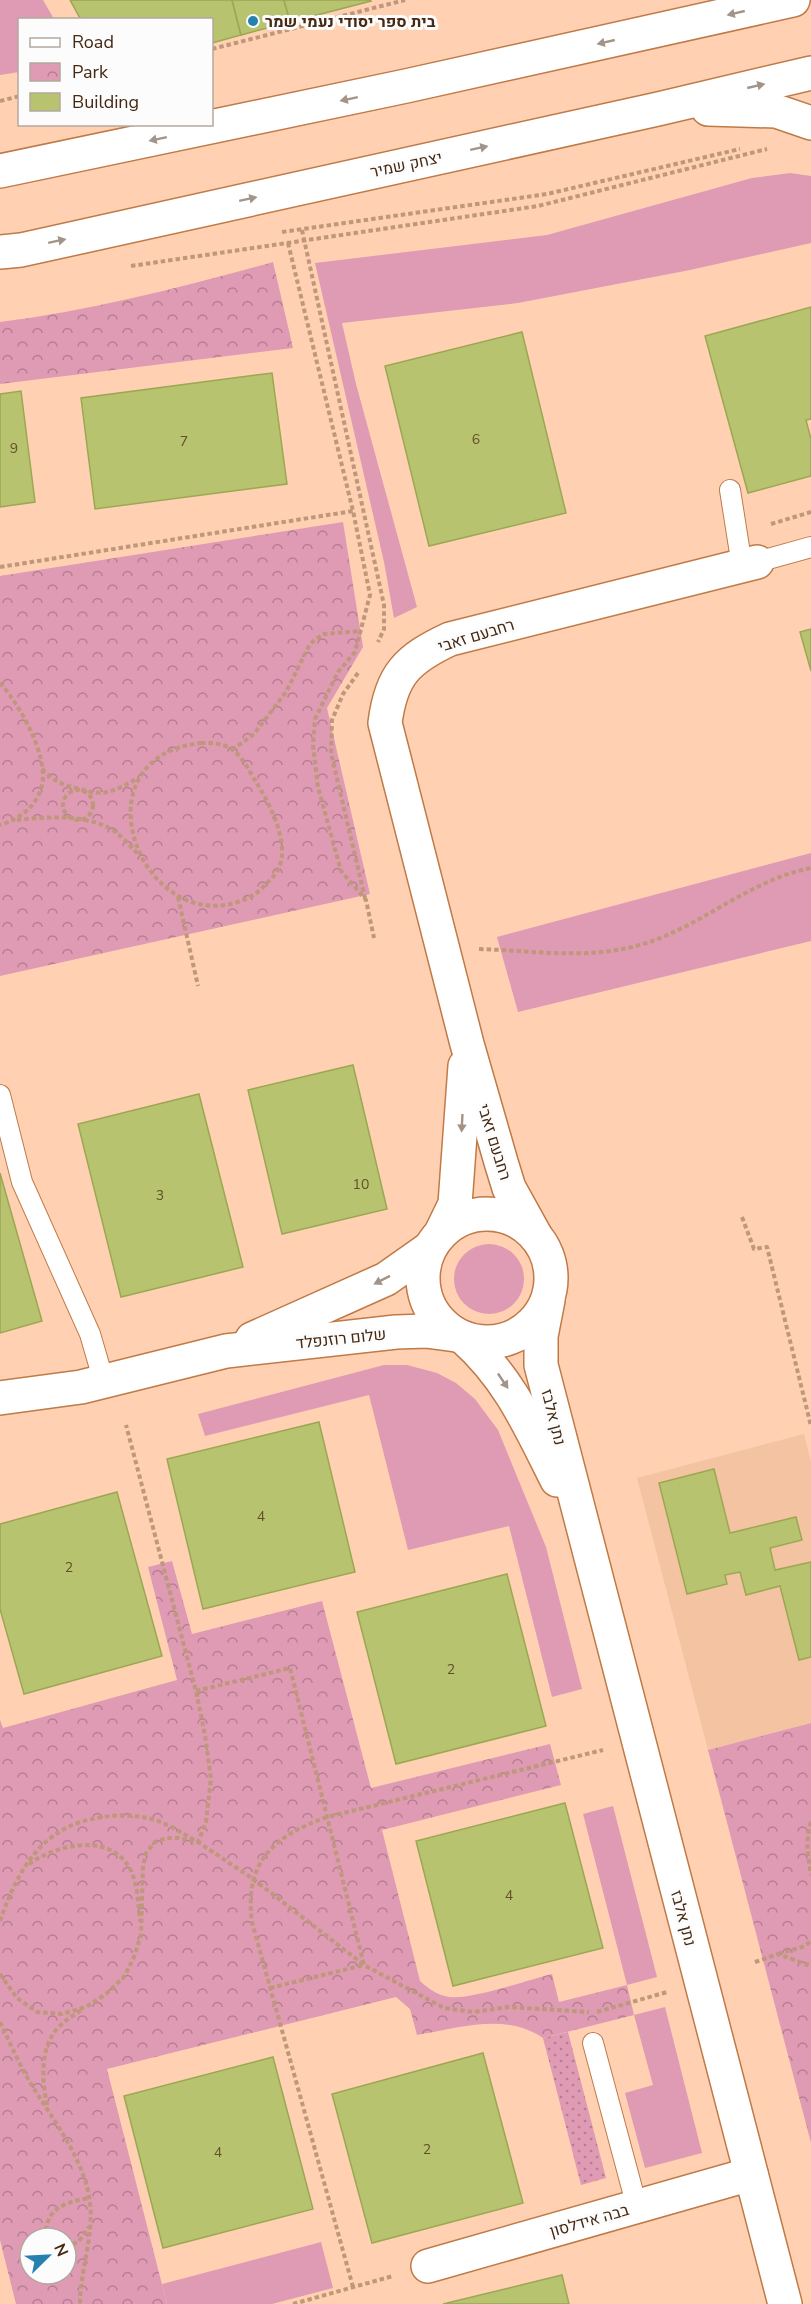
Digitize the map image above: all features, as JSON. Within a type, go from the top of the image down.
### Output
[{"type":"street","points":[[663,29],[703,0]]},
{"type":"street","points":[[0,171],[394,89],[793,0]]},
{"type":"street","name":"יצחק שמיר","points":[[0,252],[32,247],[658,109],[811,73]]},
{"type":"street","points":[[658,109],[776,111],[811,123]]},
{"type":"street","name":"רחבעם זאבי","points":[[535,1235],[509,1188],[467,1044],[385,723],[388,696],[403,671],[423,652],[450,639],[749,564]]},
{"type":"street","name":"רחבעם זאבי","points":[[436,1240],[455,1204],[467,1044]]},
{"type":"street","points":[[472,1215],[507,1216],[522,1224],[535,1235],[551,1261],[552,1283],[548,1300],[539,1317],[526,1330],[512,1339],[496,1343],[476,1342],[460,1336],[440,1322],[430,1309],[425,1295],[424,1265],[436,1240],[456,1221],[472,1215]]},
{"type":"street","name":"שלום רוזנפלד","points":[[226,1351],[386,1279],[436,1240]]},
{"type":"street","name":"נתן אלבז","points":[[548,1300],[541,1336],[541,1365],[785,2304]]},
{"type":"street","name":"שלום רוזנפלד","points":[[0,1398],[92,1385],[226,1351],[426,1330],[460,1336]]},
{"type":"street","name":"נתן אלבז","points":[[460,1336],[485,1357],[514,1398],[584,1532]]},
{"type":"street","name":"שלום רוזנפלד","points":[[0,1420],[92,1385]]},
{"type":"street","name":"בבה אידלסון","points":[[428,2266],[751,2174]]},
{"type":"lane","points":[[730,490],[749,564],[811,547]]},
{"type":"lane","points":[[0,1095],[22,1182],[90,1334],[92,1385]]},
{"type":"lane","points":[[593,2043],[637,2207]]},
{"type":"path","points":[[213,49],[405,0]]},
{"type":"path","points":[[0,101],[18,96]]},
{"type":"path","points":[[279,233],[547,194],[751,146]]},
{"type":"path","points":[[127,266],[538,206],[777,147]]},
{"type":"path","points":[[302,230],[384,605],[384,629],[376,646]]},
{"type":"path","points":[[288,243],[353,511],[370,595],[355,652],[338,672],[315,719],[314,745],[318,787],[341,871],[366,900]]},
{"type":"path","points":[[0,567],[353,511]]},
{"type":"path","points":[[232,750],[254,734],[286,692],[310,644],[323,634],[361,631]]},
{"type":"path","points":[[363,666],[343,694],[332,720],[331,753],[374,938]]},
{"type":"path","points":[[0,683],[25,718],[37,748],[43,776],[39,794],[31,807],[16,820]]},
{"type":"path","points":[[0,825],[16,820],[37,818],[77,819],[90,814],[93,806],[91,797],[83,790],[69,793],[64,802],[68,816],[77,819],[108,827],[122,837],[166,888],[178,896],[199,904],[227,905],[246,899],[260,891],[280,867],[280,836],[271,806],[252,775],[232,750],[217,743],[183,745],[166,751],[154,759],[132,791],[131,818],[134,837],[142,858]]},
{"type":"path","points":[[41,769],[58,783],[94,794],[110,792],[140,777]]},
{"type":"path","points":[[443,947],[576,955],[616,951],[664,936],[761,885],[811,868]]},
{"type":"path","points":[[178,896],[198,986]]},
{"type":"path","points":[[742,1217],[754,1249],[767,1247],[811,1426]]},
{"type":"path","points":[[126,1425],[196,1691],[211,1779],[206,1822],[198,1842]]},
{"type":"path","points":[[196,1691],[290,1668],[364,1965]]},
{"type":"path","points":[[353,2287],[252,1922],[250,1893],[257,1868],[282,1838],[327,1817],[607,1749]]},
{"type":"path","points":[[0,1921],[15,1884],[37,1850],[51,1836],[70,1825],[91,1818],[115,1815],[140,1816],[158,1821],[198,1842],[253,1879],[364,1965],[444,2008],[473,2012],[508,2007],[598,2012],[667,1992]]},
{"type":"path","points":[[811,1822],[807,1850],[811,1875]]},
{"type":"path","points":[[48,2108],[43,2088],[44,2059],[55,2032],[106,1994],[124,1977],[134,1958],[141,1935],[142,1868],[146,1853],[155,1842],[167,1838],[198,1842]]},
{"type":"path","points":[[26,1866],[55,1850],[71,1846],[106,1849],[117,1855],[129,1866],[134,1881],[141,1935]]},
{"type":"path","points":[[755,1962],[805,1946],[811,1941]]},
{"type":"path","points":[[777,1954],[811,1966]]},
{"type":"path","points":[[270,1988],[364,1965]]},
{"type":"path","points":[[0,1973],[17,1998],[37,2012],[62,2014],[86,2007]]},
{"type":"path","points":[[0,2022],[31,2084],[48,2108],[74,2156],[85,2181],[91,2223],[80,2289],[80,2304]]},
{"type":"path","points":[[46,2226],[51,2215],[61,2205],[89,2198]]},
{"type":"path","points":[[78,2242],[91,2223]]},
{"type":"path","points":[[293,2304],[428,2266]]},
{"type":"shaded area","points":[[804,1434],[811,1462],[811,1723],[708,1750],[637,1478]]},
{"type":"green space","points":[[0,0],[43,0],[53,18],[18,18],[18,72],[0,75]]},
{"type":"green space","points":[[790,173],[811,176],[811,243],[690,270],[518,303],[342,323],[356,384],[417,607],[394,618],[384,562],[315,263],[547,235],[752,178]]},
{"type":"green space","points":[[273,262],[293,348],[0,384],[0,322],[138,297]]},
{"type":"green space","points":[[343,522],[363,647],[327,708],[370,894],[0,976],[0,576]]},
{"type":"green space","points":[[811,853],[811,941],[518,1012],[497,937]]},
{"type":"green space","points":[[489,1244],[508,1250],[518,1260],[524,1279],[518,1298],[508,1308],[489,1314],[470,1308],[460,1298],[454,1279],[460,1260],[470,1250]]},
{"type":"green space","points":[[384,1365],[407,1365],[437,1373],[456,1383],[475,1399],[498,1430],[546,1547],[582,1689],[552,1697],[509,1526],[408,1550],[369,1395],[205,1436],[198,1414]]},
{"type":"green space","points":[[172,1561],[192,1634],[322,1601],[371,1788],[550,1744],[561,1785],[382,1830],[420,1981],[441,1995],[458,1997],[484,1993],[552,1974],[559,2002],[627,1985],[634,2015],[543,2038],[529,2030],[498,2024],[465,2026],[417,2035],[410,2009],[396,1997],[107,2069],[167,2304],[16,2304],[0,2240],[0,1720],[3,1728],[177,1680],[148,1567]]},
{"type":"green space","points":[[811,1723],[811,2143],[708,1750]]},
{"type":"green space","points":[[613,1806],[657,1977],[627,1985],[583,1814]]},
{"type":"green space","points":[[665,2007],[702,2153],[645,2168],[625,2093],[653,2085],[634,2015]]},
{"type":"green space","points":[[568,2032],[606,2178],[581,2185],[543,2038]]},
{"type":"green space","points":[[321,2242],[333,2288],[272,2304],[167,2304],[162,2284]]},
{"type":"building","points":[[70,0],[232,0],[241,35],[213,43],[213,18],[80,18]]},
{"type":"building","points":[[232,0],[284,0],[290,22],[241,35]]},
{"type":"building","points":[[284,0],[370,0],[371,1],[290,22]]},
{"type":"building","points":[[811,307],[811,419],[806,420],[811,439],[811,476],[748,493],[705,336]]},
{"type":"building","points":[[522,332],[566,513],[429,546],[385,366]]},
{"type":"building","points":[[272,373],[287,484],[95,509],[81,398]]},
{"type":"building","points":[[21,391],[35,502],[0,507],[0,394]]},
{"type":"building","points":[[811,629],[811,671],[800,632]]},
{"type":"building","points":[[353,1065],[387,1209],[282,1234],[248,1090]]},
{"type":"building","points":[[199,1094],[243,1267],[121,1297],[78,1124]]},
{"type":"building","points":[[0,1173],[42,1321],[0,1333]]},
{"type":"building","points":[[319,1422],[355,1572],[203,1609],[167,1459]]},
{"type":"building","points":[[714,1469],[730,1533],[796,1517],[802,1540],[770,1548],[775,1570],[811,1562],[811,1657],[799,1660],[780,1586],[746,1595],[740,1572],[725,1575],[727,1584],[687,1594],[659,1483]]},
{"type":"building","points":[[117,1492],[162,1656],[24,1694],[0,1609],[0,1524]]},
{"type":"building","points":[[507,1574],[546,1726],[396,1764],[357,1612]]},
{"type":"building","points":[[565,1803],[603,1948],[453,1986],[416,1841]]},
{"type":"building","points":[[483,2053],[523,2203],[372,2243],[332,2094]]},
{"type":"building","points":[[273,2057],[313,2209],[163,2248],[124,2096]]},
{"type":"building","points":[[562,2275],[569,2304],[443,2304]]},
{"type":"place","name":"בית ספר יסודי נעמי שמר","points":[[253,21]]}]
